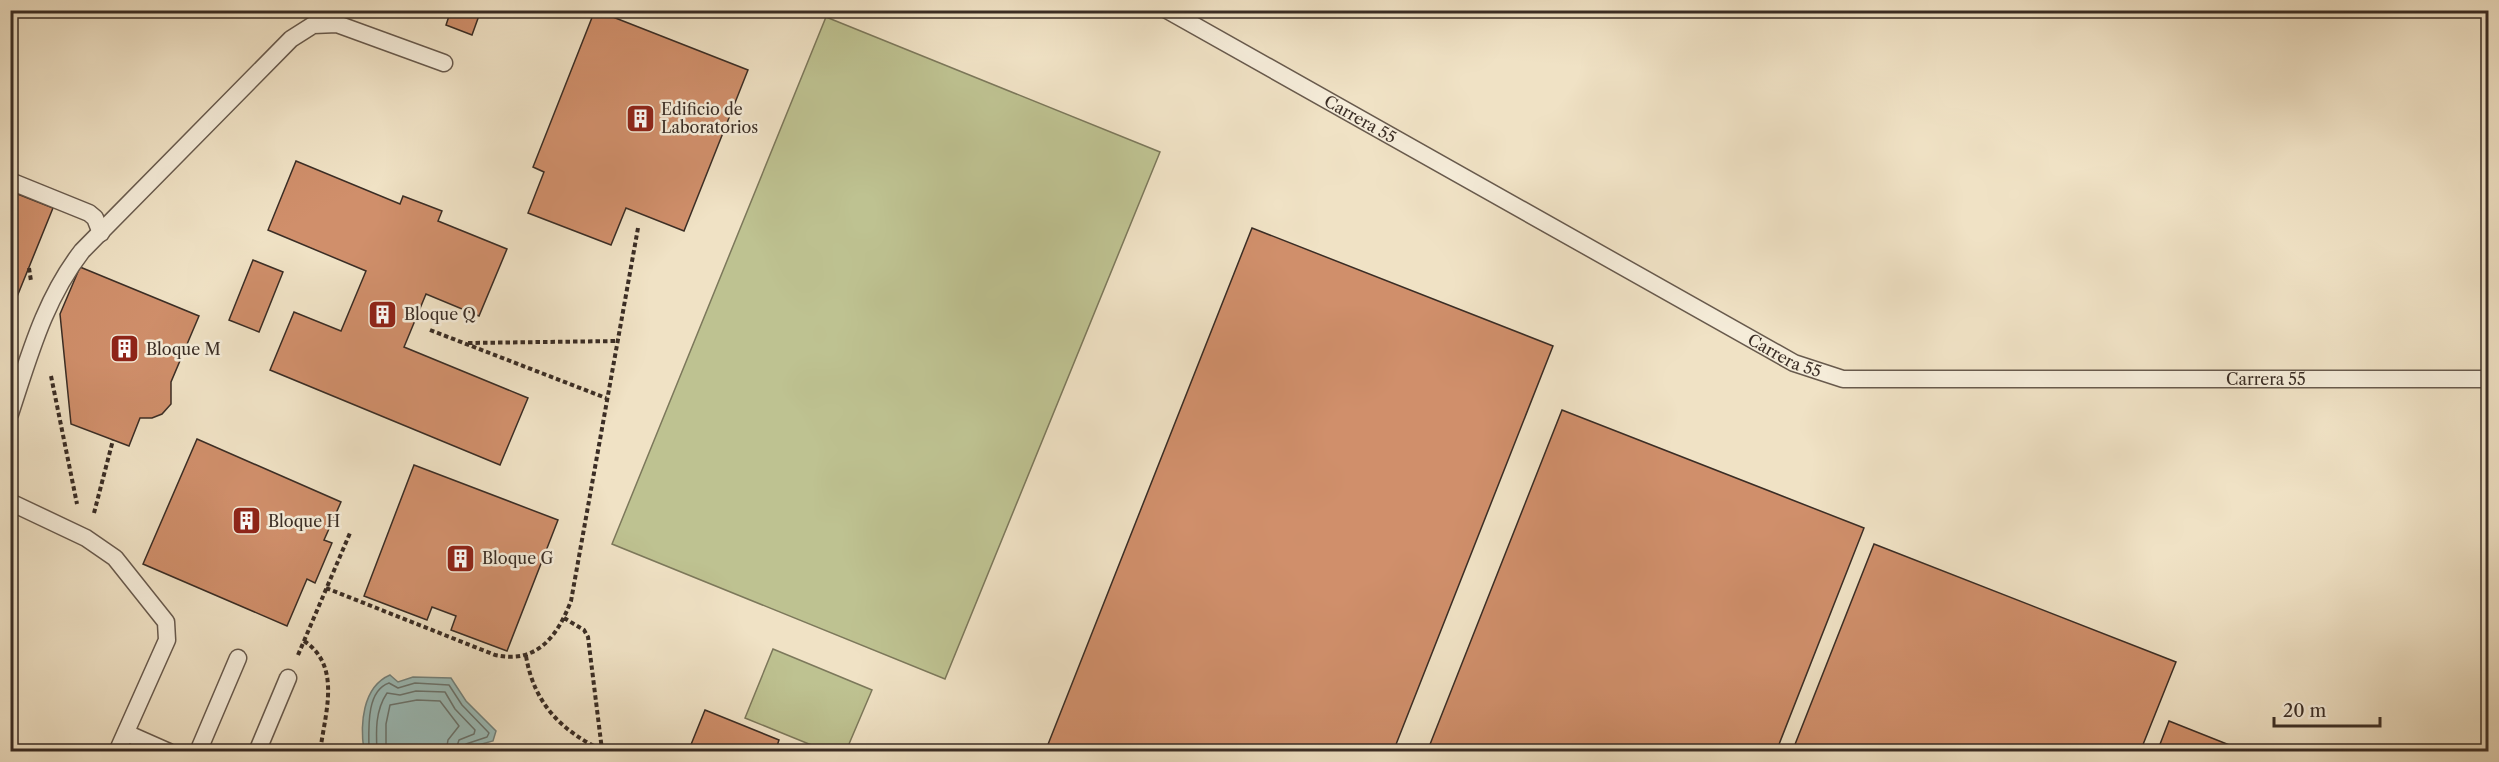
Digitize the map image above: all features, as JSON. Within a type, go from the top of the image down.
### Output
[{"type":"lane","points":[[322,10],[337,24]]},
{"type":"lane","name":"Carrera 55","points":[[1167,10],[1794,363],[1844,379],[2488,379]]},
{"type":"lane","points":[[10,414],[40,323],[67,270],[291,39],[313,25],[337,24],[444,63]]},
{"type":"lane","points":[[10,181],[89,213],[95,218],[101,233]]},
{"type":"lane","points":[[10,502],[101,548],[127,571],[166,622],[167,640],[117,752]]},
{"type":"lane","points":[[198,752],[238,658]]},
{"type":"lane","points":[[257,752],[288,678]]},
{"type":"lane","points":[[126,733],[169,752]]},
{"type":"path","points":[[326,588],[495,655],[511,659],[526,656],[550,639],[564,618],[571,601],[638,228]]},
{"type":"path","points":[[29,268],[40,323]]},
{"type":"path","points":[[430,330],[606,398]]},
{"type":"path","points":[[465,344],[617,341]]},
{"type":"path","points":[[49,369],[77,506]]},
{"type":"path","points":[[92,523],[113,440]]},
{"type":"path","points":[[288,678],[350,533]]},
{"type":"path","points":[[564,618],[578,626],[588,637],[604,751]]},
{"type":"path","points":[[304,641],[315,648],[327,668],[328,683],[320,752]]},
{"type":"path","points":[[526,656],[534,688],[550,713],[582,740],[604,751]]},
{"type":"green space","points":[[826,17],[1160,152],[945,679],[612,544]]},
{"type":"green space","points":[[773,649],[872,690],[846,751],[826,751],[745,718]]},
{"type":"water","points":[[390,675],[398,682],[413,677],[451,678],[466,701],[496,731],[493,741],[456,751],[364,751],[362,730],[368,697],[381,681]]},
{"type":"building","points":[[451,10],[481,10],[472,35],[446,25]]},
{"type":"building","name":"Edificio de Laboratorios","points":[[595,10],[748,70],[684,231],[626,208],[611,245],[528,213],[544,172],[533,167]]},
{"type":"building","name":"Bloque Q","points":[[296,161],[400,204],[403,196],[442,211],[438,221],[507,249],[479,316],[426,294],[404,347],[528,398],[500,465],[270,370],[294,312],[341,331],[366,271],[268,230]]},
{"type":"building","points":[[10,191],[53,208],[10,314]]},
{"type":"building","points":[[1252,228],[1553,346],[1393,752],[1045,752]]},
{"type":"building","points":[[253,260],[283,272],[259,332],[229,320]]},
{"type":"building","name":"Bloque M","points":[[80,267],[199,316],[171,382],[171,404],[162,414],[152,418],[140,418],[129,446],[71,424],[60,314]]},
{"type":"building","points":[[1562,410],[1864,528],[1776,752],[1427,752]]},
{"type":"building","name":"Bloque H","points":[[197,439],[341,502],[324,540],[332,543],[315,583],[307,579],[287,626],[143,564]]},
{"type":"building","name":"Bloque G","points":[[414,465],[558,520],[507,651],[451,630],[456,616],[432,607],[427,620],[364,596]]},
{"type":"building","points":[[1874,544],[2176,662],[2140,752],[1792,752]]},
{"type":"building","points":[[705,710],[779,740],[775,752],[688,752]]},
{"type":"building","points":[[2169,721],[2247,752],[2157,752]]},
{"type":"place","name":"Edificio de Laboratorios","points":[[640,118]]},
{"type":"place","name":"Bloque Q","points":[[383,314]]},
{"type":"place","name":"Bloque M","points":[[125,349]]},
{"type":"place","name":"Bloque H","points":[[247,521]]},
{"type":"place","name":"Bloque G","points":[[461,558]]}]
